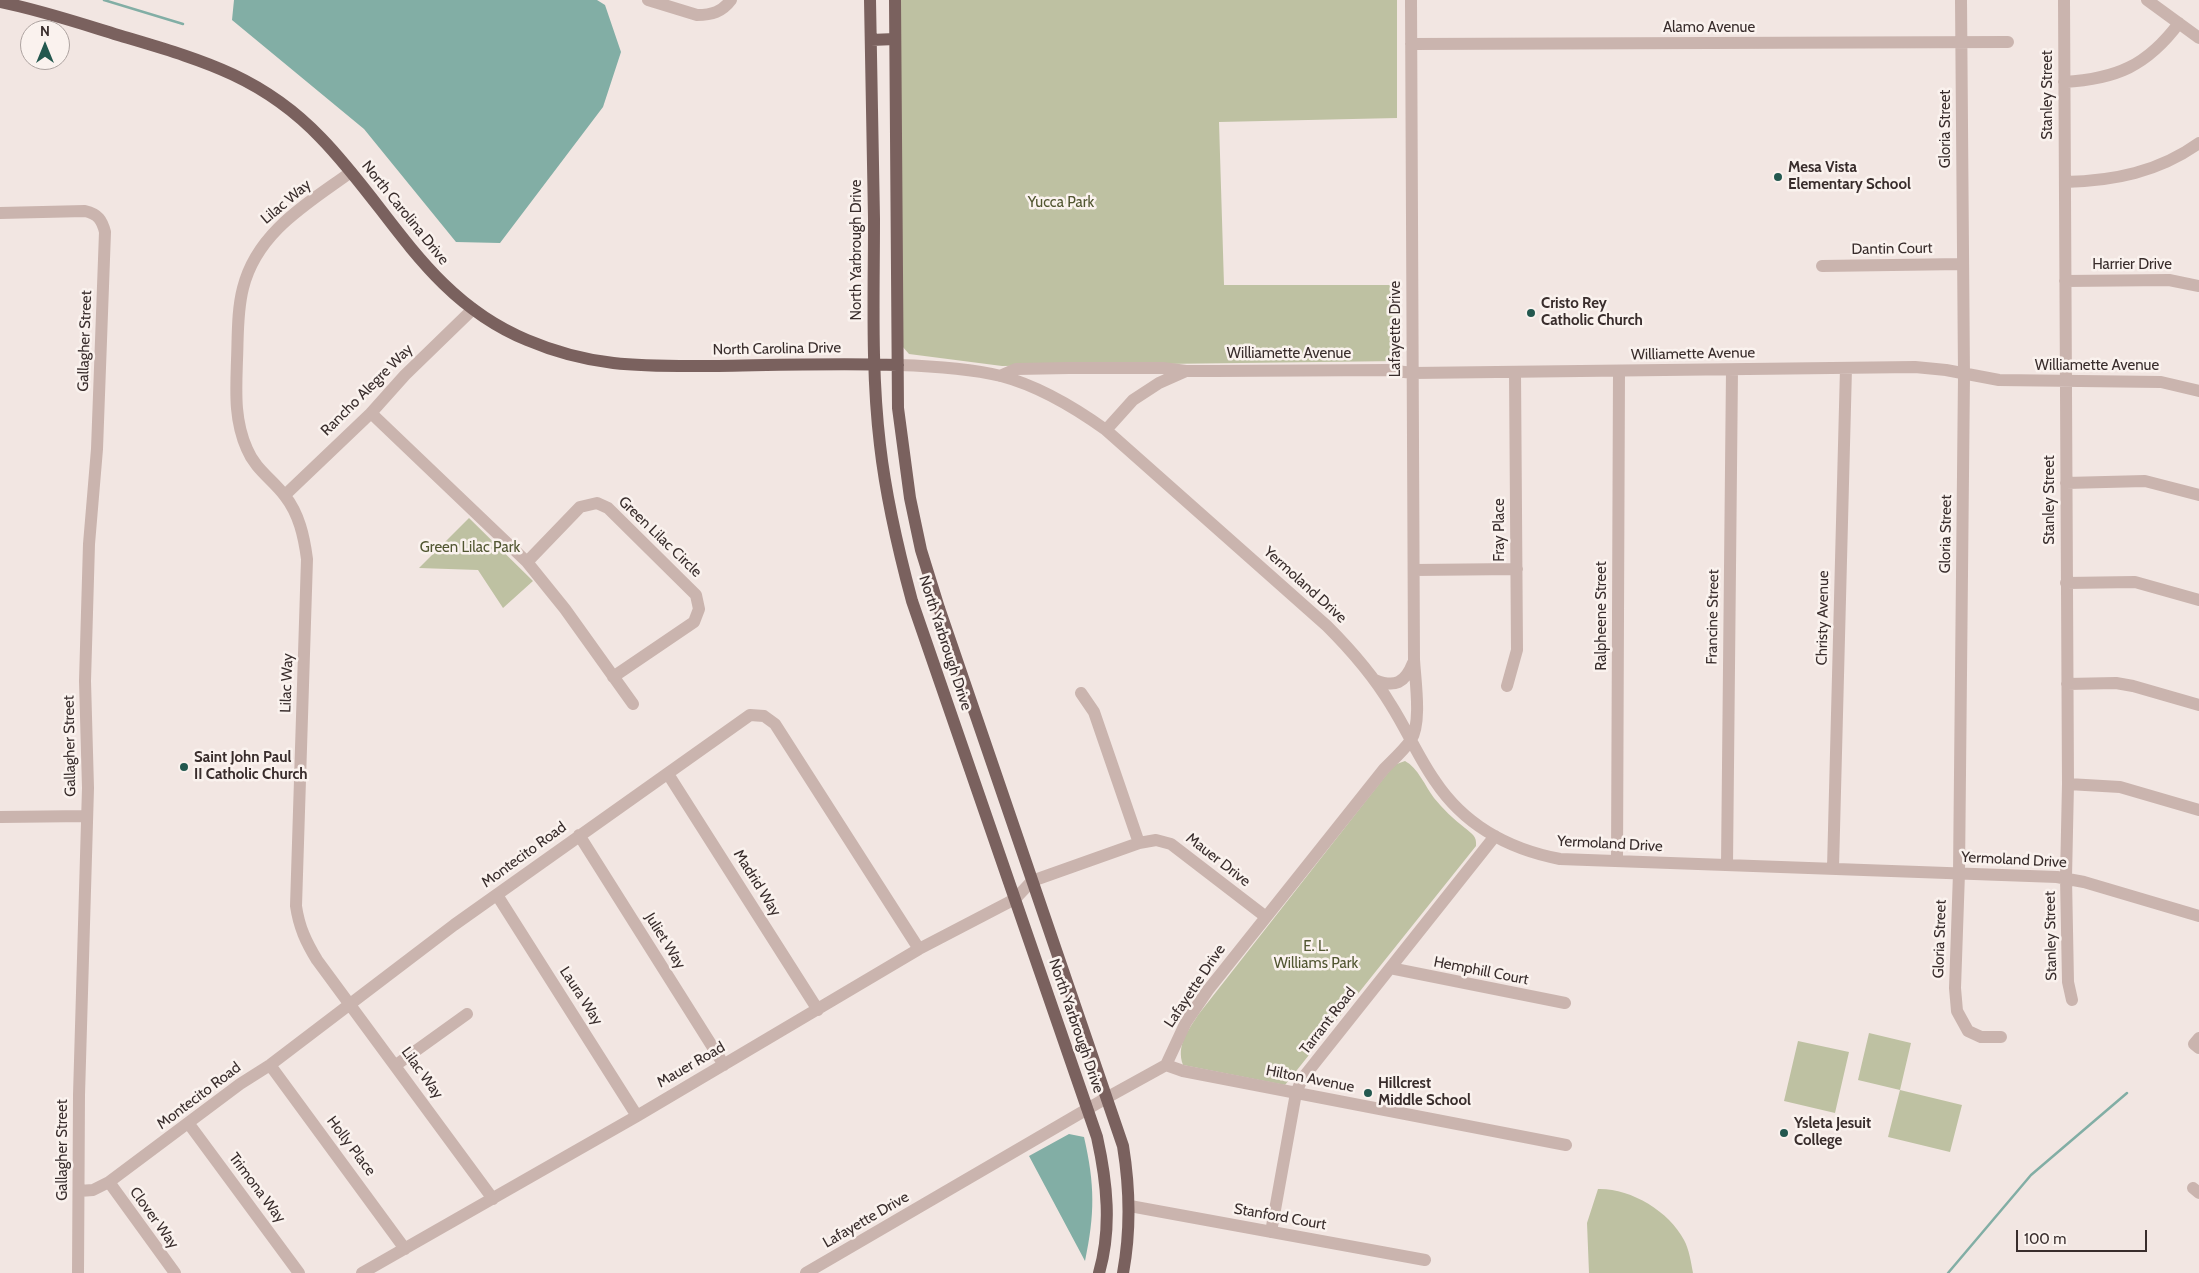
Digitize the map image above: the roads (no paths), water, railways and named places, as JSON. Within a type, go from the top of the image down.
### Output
[{"type":"main road","name":"North Yarbrough Drive","points":[[870,0],[874,364],[880,445],[892,519],[912,600],[1097,1137],[1104,1168],[1107,1200],[1106,1233],[1099,1273]]},
{"type":"main road","name":"North Yarbrough Drive","points":[[895,0],[900,433],[914,514],[921,550],[939,608],[1108,1097],[1123,1146],[1130,1206],[1127,1252],[1123,1273]]},
{"type":"main road","name":"North Carolina Drive","points":[[0,2],[47,13],[206,61],[231,72],[277,99],[322,138],[421,262],[446,287],[473,309],[500,327],[526,340],[563,353],[623,366],[898,365]]},
{"type":"main road","points":[[871,40],[895,39]]},
{"type":"main road","points":[[892,519],[914,514]]},
{"type":"street","points":[[648,0],[698,15],[706,15],[719,12],[731,0]]},
{"type":"street","name":"Lafayette Drive","points":[[806,1273],[1166,1065],[1191,1014],[1229,962],[1384,769],[1411,740],[1416,725],[1412,373],[1411,0]]},
{"type":"street","name":"Gloria Street","points":[[1961,0],[1964,375],[1959,874],[1955,988],[1957,1011],[1964,1026],[1975,1036],[2000,1037]]},
{"type":"street","name":"Stanley Street","points":[[2064,0],[2068,784],[2066,878],[2068,982],[2072,1000]]},
{"type":"street","points":[[2147,0],[2199,38]]},
{"type":"street","points":[[2064,82],[2089,81],[2126,70],[2156,50],[2179,23]]},
{"type":"street","name":"Alamo Avenue","points":[[1411,44],[2008,42]]},
{"type":"street","points":[[2064,182],[2102,181],[2142,172],[2167,162],[2199,143]]},
{"type":"street","name":"Lilac Way","points":[[351,172],[278,227],[257,254],[243,288],[239,314],[236,394],[241,435],[254,462],[285,495],[299,521],[307,559],[296,906],[298,920],[307,945],[493,1199]]},
{"type":"street","name":"Gallagher Street","points":[[0,214],[85,211],[92,213],[101,220],[105,232],[100,385],[90,529],[85,681],[88,788],[79,1095],[78,1273]]},
{"type":"street","name":"Dantin Court","points":[[1822,266],[1962,264]]},
{"type":"street","name":"Harrier Drive","points":[[2065,281],[2170,280],[2199,286]]},
{"type":"street","name":"Rancho Alegre Way","points":[[285,495],[473,309]]},
{"type":"street","name":"Williamette Avenue","points":[[898,365],[932,366],[1000,376],[1016,369],[1163,368],[1186,371],[1386,370],[1412,373],[1915,367],[1946,370],[1964,375],[1999,380],[2162,382],[2199,391]]},
{"type":"street","name":"Christy Avenue","points":[[1833,868],[1846,368]]},
{"type":"street","name":"Francine Street","points":[[1727,865],[1732,370]]},
{"type":"street","name":"Williamette Avenue","points":[[1106,430],[1134,400],[1146,391],[1186,371]]},
{"type":"street","name":"Ralpheene Street","points":[[1618,861],[1619,371]]},
{"type":"street","name":"Fray Place","points":[[1507,686],[1517,650],[1515,372]]},
{"type":"street","name":"Yermoland Drive","points":[[1000,376],[1054,397],[1081,412],[1106,430],[1327,626],[1351,650],[1375,680],[1435,781],[1453,804],[1477,825],[1520,849],[1560,859],[2066,878],[2199,916]]},
{"type":"street","points":[[371,412],[527,562],[565,608],[633,704]]},
{"type":"street","points":[[2066,483],[2146,481],[2199,495]]},
{"type":"street","name":"Green Lilac Circle","points":[[527,562],[580,507],[597,504],[608,508],[696,595],[699,609],[694,622],[613,676]]},
{"type":"street","points":[[1414,570],[1517,569]]},
{"type":"street","points":[[2066,583],[2135,582],[2199,600]]},
{"type":"street","name":"Lafayette Drive","points":[[1375,680],[1384,684],[1394,684],[1402,680],[1407,677],[1414,659]]},
{"type":"street","points":[[2067,684],[2124,684],[2199,705]]},
{"type":"street","points":[[1081,693],[1094,712],[1139,843]]},
{"type":"street","name":"Montecito Road","points":[[79,1191],[93,1190],[109,1182],[240,1084],[270,1064],[349,1003],[579,835],[668,774],[745,717],[759,714],[770,719],[775,724],[919,949]]},
{"type":"street","name":"Madrid Way","points":[[668,774],[818,1010]]},
{"type":"street","points":[[2068,784],[2120,787],[2199,810]]},
{"type":"street","points":[[0,817],[87,816]]},
{"type":"street","name":"Juliet Way","points":[[579,835],[724,1065]]},
{"type":"street","name":"Tarrant Road","points":[[1271,1232],[1296,1093],[1302,1079],[1495,836]]},
{"type":"street","name":"Mauer Drive","points":[[1032,881],[1139,843],[1156,840],[1171,844],[1266,917]]},
{"type":"street","name":"Mauer Road","points":[[362,1273],[637,1116],[919,949],[1015,899],[1032,881]]},
{"type":"street","name":"Laura Way","points":[[497,895],[637,1116]]},
{"type":"street","name":"Hemphill Court","points":[[1390,968],[1565,1003]]},
{"type":"street","points":[[396,1064],[467,1014]]},
{"type":"street","name":"Holly Place","points":[[270,1064],[405,1249]]},
{"type":"street","name":"Hilton Avenue","points":[[1166,1065],[1184,1071],[1566,1145]]},
{"type":"street","name":"Trimona Way","points":[[189,1124],[299,1273]]},
{"type":"street","name":"Clover Way","points":[[109,1182],[174,1273]]},
{"type":"street","name":"Stanford Court","points":[[1130,1206],[1425,1260]]},
{"type":"water","points":[[234,0],[597,0],[605,5],[621,52],[603,107],[500,243],[456,242],[364,129],[232,20]]},
{"type":"water","points":[[1069,1134],[1084,1137],[1092,1185],[1091,1229],[1085,1261],[1029,1156]]},
{"type":"waterway","points":[[104,0],[183,24]]},
{"type":"waterway","points":[[1948,1273],[2031,1175],[2127,1093]]},
{"type":"place","name":"Mesa Vista Elementary School","points":[[1778,177]]},
{"type":"place","name":"Cristo Rey Catholic Church","points":[[1531,313]]},
{"type":"place","name":"Saint John Paul II Catholic Church","points":[[184,767]]},
{"type":"place","name":"Hillcrest Middle School","points":[[1368,1093]]},
{"type":"place","name":"Ysleta Jesuit College","points":[[1784,1133]]},
{"type":"park label","name":"Yucca Park","points":[[1061,203]]},
{"type":"park label","name":"Green Lilac Park","points":[[470,548]]},
{"type":"park label","name":"E. L. Williams Park","points":[[1316,956]]}]
